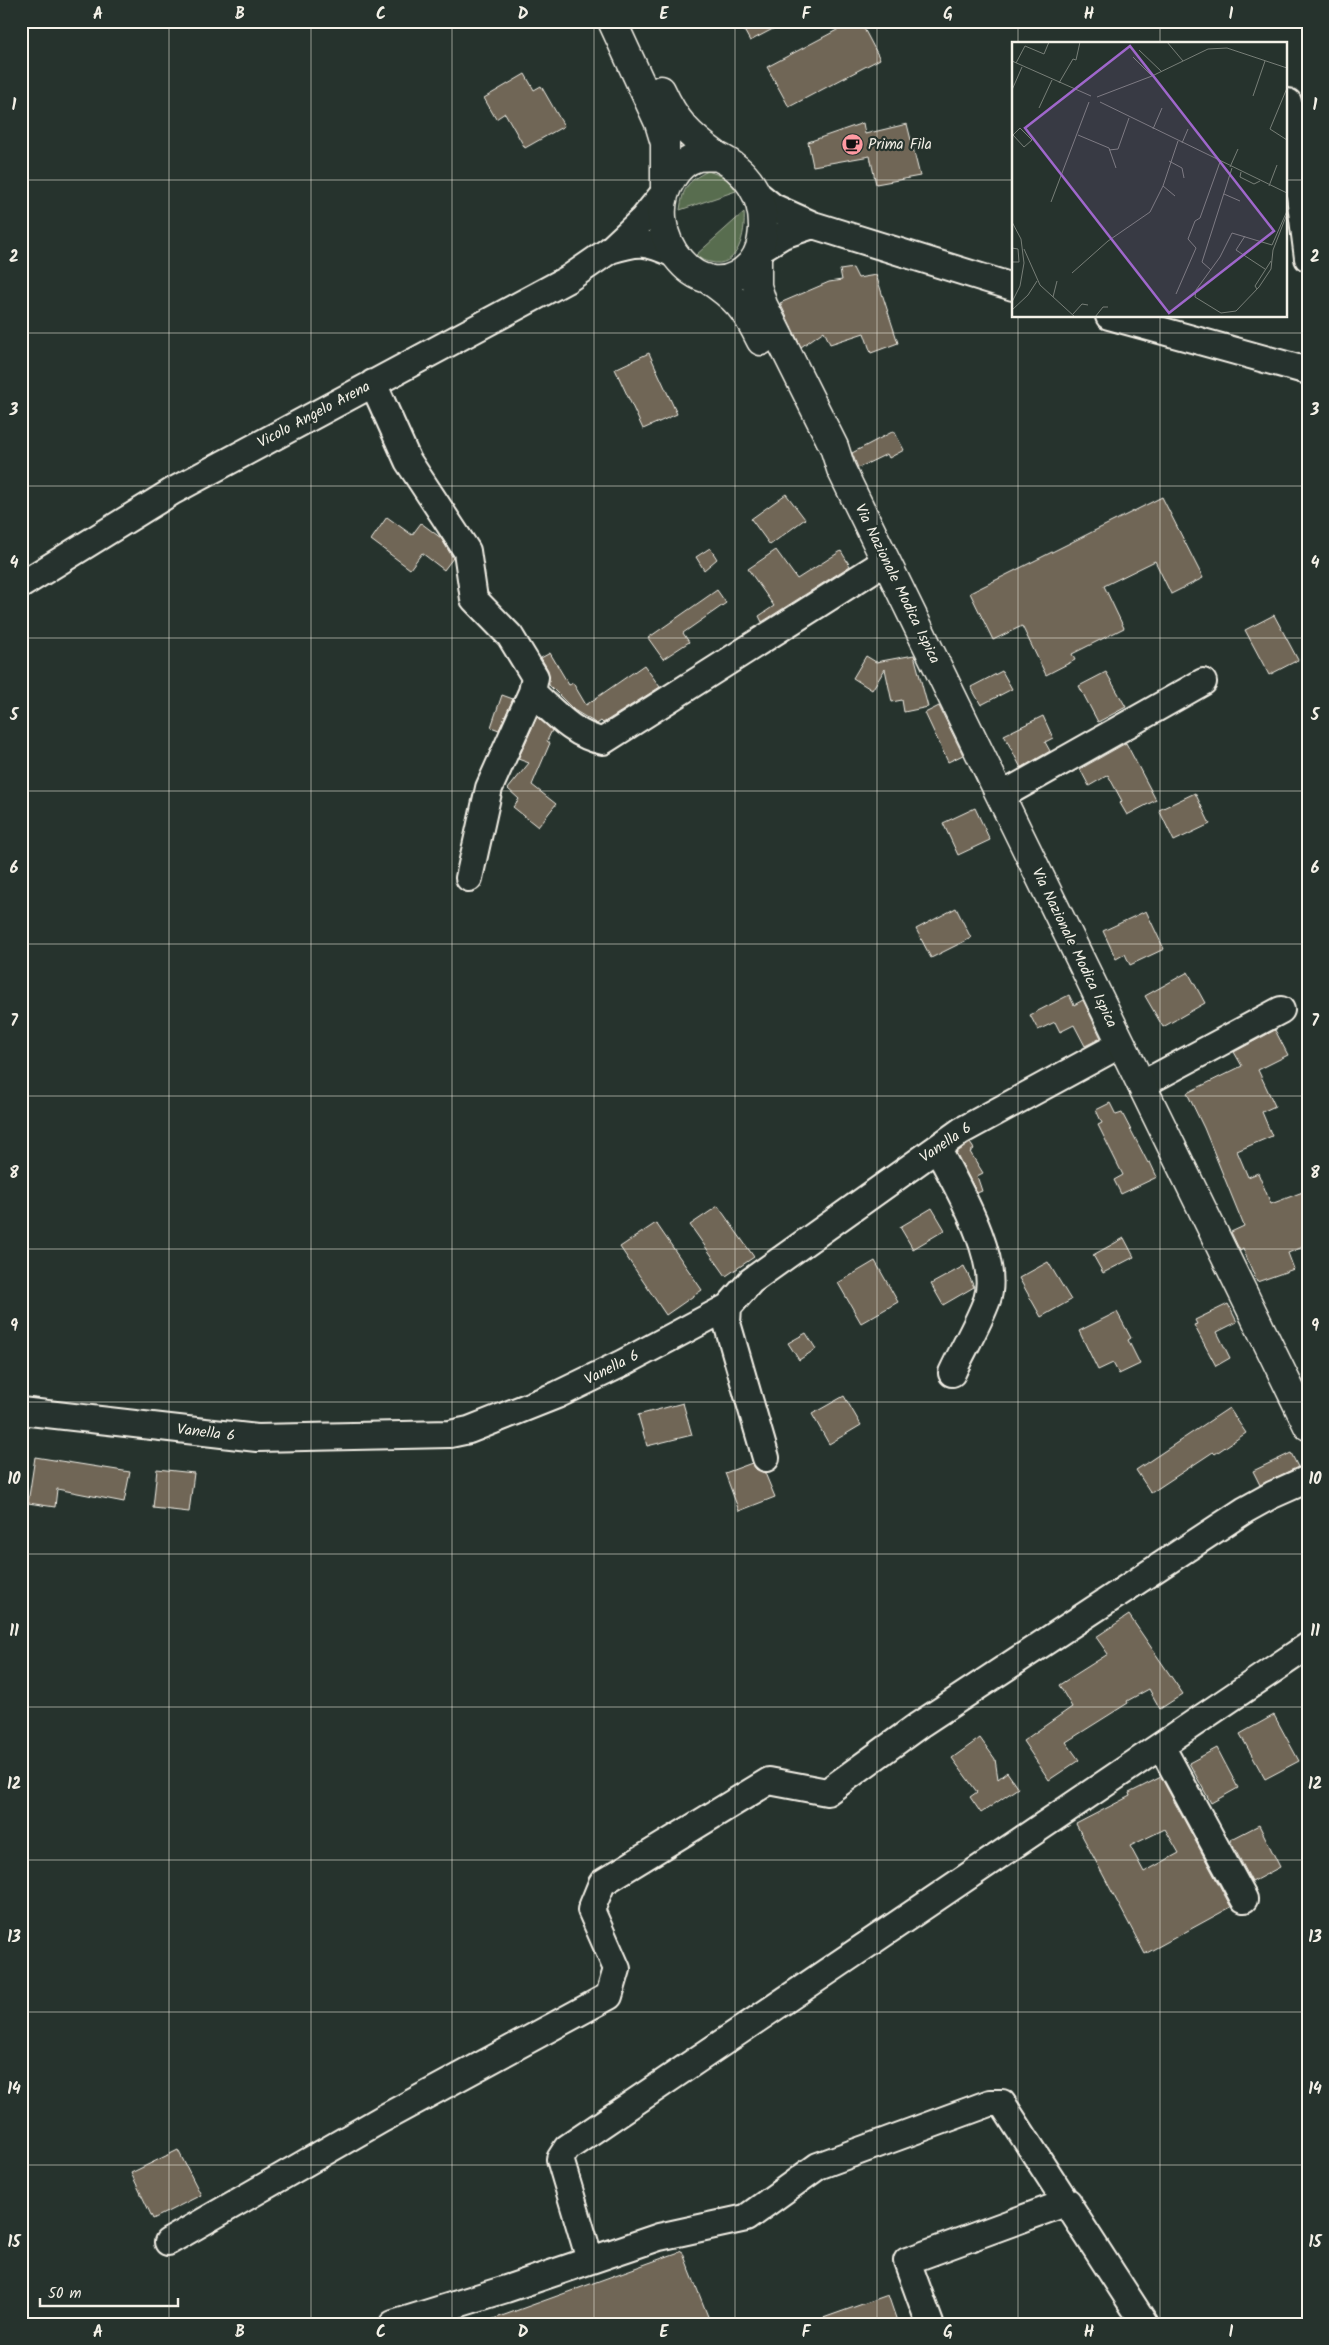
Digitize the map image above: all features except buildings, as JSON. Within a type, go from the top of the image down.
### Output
[{"type":"main road","points":[[612,21],[659,123],[665,143],[665,190],[662,221],[664,236],[674,254],[692,272],[706,278],[734,297],[747,312],[779,377],[841,470]]},
{"type":"main road","points":[[628,21],[672,115],[688,133],[717,156],[740,170],[757,194],[762,206],[763,221],[757,286],[763,305],[834,447],[841,470]]},
{"type":"main road","points":[[665,190],[684,164],[698,157],[717,156]]},
{"type":"main road","points":[[706,278],[716,280],[730,278],[741,272],[759,252]]},
{"type":"main road","name":"Via Nazionale Modica Ispica","points":[[841,470],[1308,1426]]},
{"type":"street","points":[[1288,102],[1308,258]]},
{"type":"street","points":[[610,250],[642,219],[665,190]]},
{"type":"street","points":[[757,194],[773,207],[813,225],[1012,286]]},
{"type":"street","points":[[759,252],[783,235],[813,225]]},
{"type":"street","points":[[610,250],[634,243],[656,246],[674,254]]},
{"type":"street","name":"Vicolo Angelo Arena","points":[[21,585],[173,491],[568,280],[610,250]]},
{"type":"street","points":[[1116,318],[1308,371]]},
{"type":"street","points":[[373,383],[408,462],[467,551],[474,599],[510,636],[536,676],[532,692],[489,788],[469,878]]},
{"type":"street","points":[[532,692],[571,727],[588,738],[603,741],[886,561]]},
{"type":"street","points":[[1001,796],[1203,682]]},
{"type":"street","points":[[1140,1085],[1281,1010]]},
{"type":"street","name":"Vanella 6","points":[[21,1411],[258,1438],[450,1434],[469,1430],[557,1395],[623,1363],[728,1307],[751,1281],[961,1131],[1121,1044]]},
{"type":"street","points":[[937,1148],[976,1225],[985,1253],[990,1281],[987,1300],[952,1373]]},
{"type":"street","points":[[728,1307],[728,1323],[766,1458]]},
{"type":"street","points":[[168,2242],[382,2119],[609,1996],[617,1969],[591,1910],[602,1883],[769,1781],[826,1792],[919,1724],[1245,1510],[1308,1479]]},
{"type":"street","points":[[590,2260],[560,2159],[566,2148],[1308,1646]]},
{"type":"street","points":[[1161,1746],[1244,1900]]},
{"type":"street","points":[[393,2324],[659,2237],[746,2218],[818,2166],[990,2103],[1002,2103],[1007,2107],[1145,2324]]},
{"type":"street","points":[[930,2324],[907,2261],[1068,2202]]},
{"type":"green space","points":[[708,171],[727,178],[736,191],[680,210],[687,186],[695,178]]},
{"type":"green space","points":[[744,212],[742,239],[734,255],[727,261],[720,263],[706,261],[696,255]]},
{"type":"place","name":"Prima Fila","points":[[852,145]]}]
